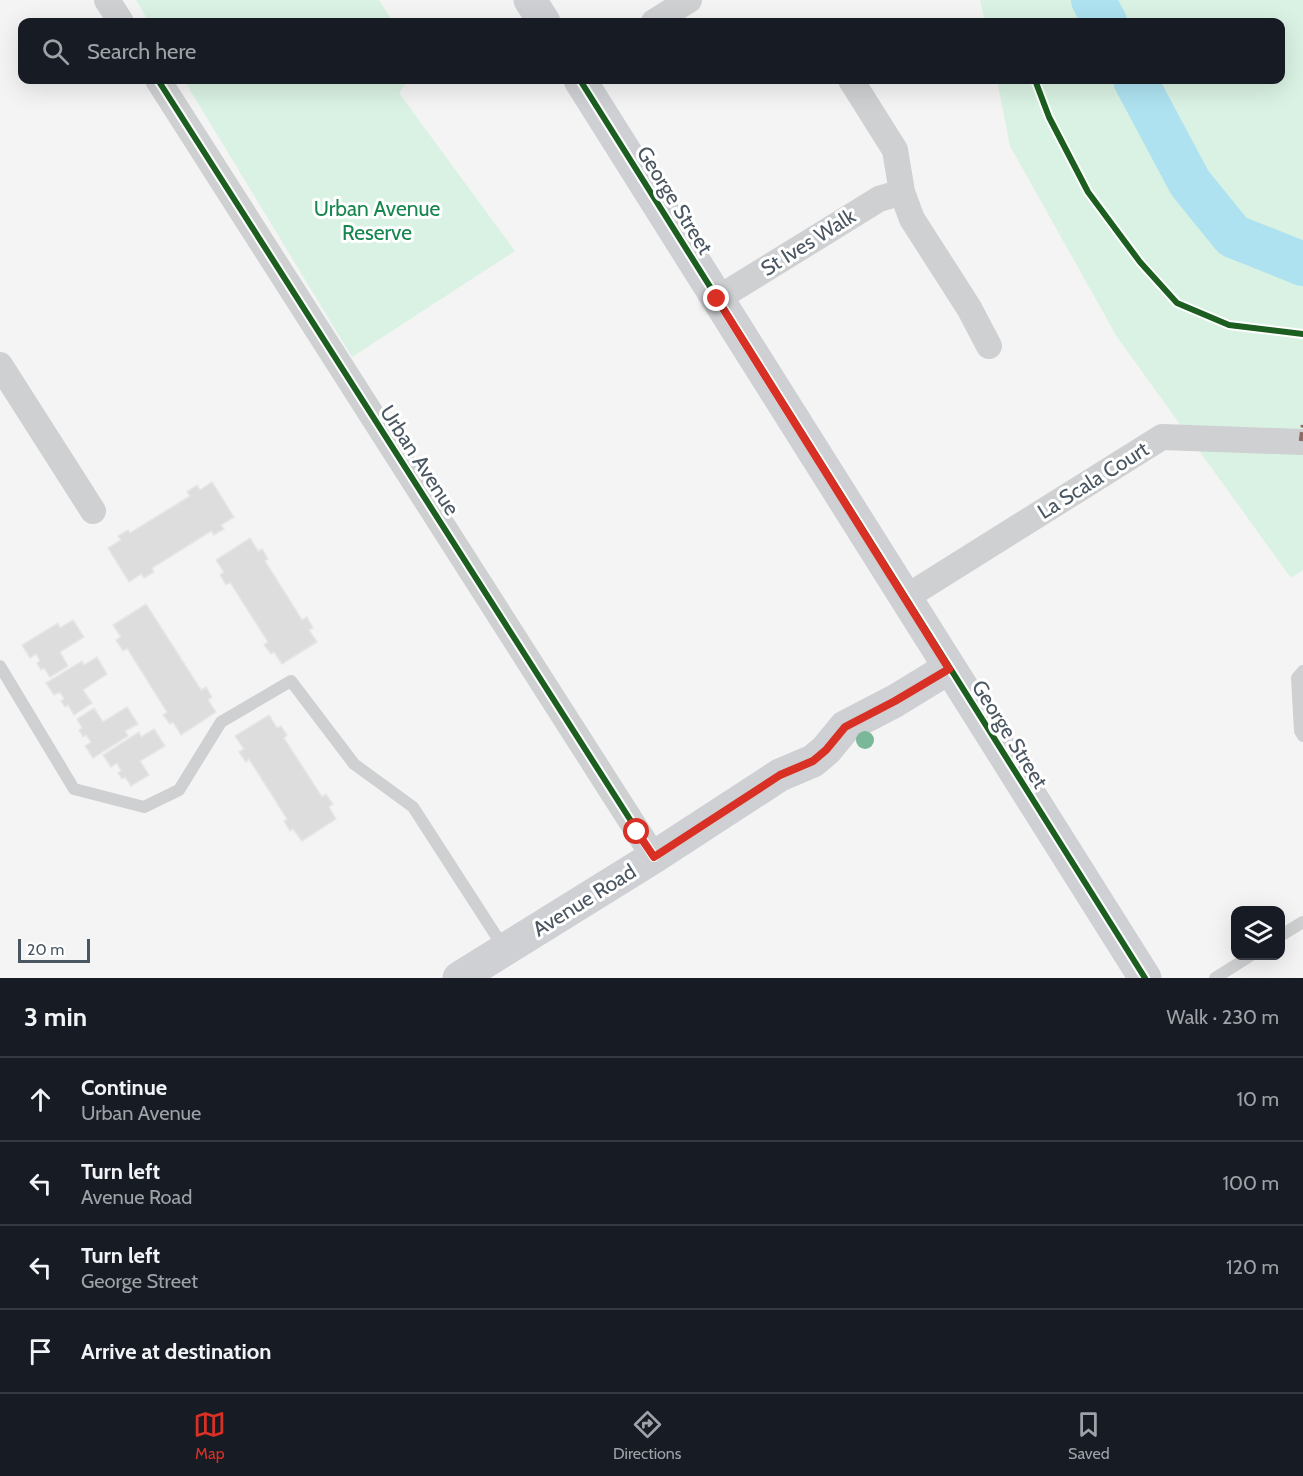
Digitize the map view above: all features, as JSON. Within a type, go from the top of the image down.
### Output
[{"type":"street","points":[[107,0],[118,18]]},
{"type":"street","points":[[530,0],[541,18]]},
{"type":"street","points":[[660,18],[689,0]]},
{"type":"street","name":"Urban Avenue","points":[[161,84],[654,857]]},
{"type":"street","name":"George Street","points":[[583,84],[1145,978]]},
{"type":"street","points":[[854,84],[895,150],[902,192],[912,219],[969,308],[989,346]]},
{"type":"street","name":"St Ives Walk","points":[[717,299],[879,199],[902,192]]},
{"type":"street","points":[[0,365],[93,511]]},
{"type":"street","name":"La Scala Court","points":[[905,598],[1162,438],[1303,441]]},
{"type":"street","name":"Avenue Road","points":[[459,978],[654,857],[780,775],[813,761],[826,750],[845,727],[949,669]]},
{"type":"lane","points":[[0,666],[74,789],[144,807],[179,790],[221,722],[291,681],[354,764],[413,807],[505,949]]},
{"type":"lane","points":[[1303,671],[1297,678],[1300,731],[1303,736]]},
{"type":"lane","points":[[1285,933],[1303,922]]},
{"type":"lane","points":[[1215,978],[1244,960]]},
{"type":"green space","points":[[136,0],[379,0],[390,18],[147,18]]},
{"type":"green space","points":[[980,0],[1303,0],[1303,570],[1291,578],[1117,337],[1010,146],[998,84],[1285,84],[1285,18],[984,18]]},
{"type":"green space","name":"Urban Avenue Reserve","points":[[186,84],[406,84],[399,93],[515,251],[352,357]]},
{"type":"building","points":[[212,482],[234,517],[221,525],[224,529],[214,535],[211,531],[152,568],[154,572],[144,578],[141,574],[129,582],[108,548],[121,540],[118,536],[128,530],[130,533],[190,496],[187,492],[197,485],[200,490]]},
{"type":"building","points":[[250,538],[258,551],[262,549],[268,559],[265,561],[302,620],[307,617],[313,628],[309,630],[317,642],[282,664],[274,652],[271,654],[264,645],[268,642],[230,582],[226,585],[220,575],[224,572],[216,560]]},
{"type":"building","points":[[146,604],[201,690],[206,687],[212,697],[208,700],[216,712],[181,735],[173,722],[170,724],[163,715],[167,712],[127,648],[123,651],[116,640],[121,637],[113,625]]},
{"type":"building","points":[[73,620],[84,637],[60,652],[68,666],[50,677],[44,668],[41,670],[36,654],[30,658],[22,645],[58,623],[60,628]]},
{"type":"building","points":[[97,657],[107,674],[83,690],[92,703],[74,715],[68,705],[65,707],[61,701],[64,699],[60,692],[54,695],[46,683],[82,661],[84,665]]},
{"type":"building","points":[[127,707],[138,724],[125,731],[128,736],[93,758],[85,746],[91,742],[86,735],[83,737],[79,730],[82,728],[77,719],[94,708],[103,722]]},
{"type":"building","points":[[269,715],[277,728],[281,726],[287,735],[284,738],[322,797],[326,794],[333,804],[329,807],[336,819],[302,841],[293,829],[290,831],[284,821],[287,819],[249,759],[246,762],[239,752],[244,749],[235,736]]},
{"type":"building","points":[[154,729],[165,746],[140,761],[149,775],[131,786],[125,777],[122,779],[118,773],[121,771],[117,763],[111,767],[103,755],[139,732],[141,737]]},
{"type":"waterway","points":[[1093,0],[1103,18]]},
{"type":"waterway","points":[[1137,84],[1190,183],[1233,236],[1303,264]]},
{"type":"marked path","points":[[1301,441],[1303,425]]},
{"type":"cycle path","points":[[161,84],[654,857]]},
{"type":"cycle path","points":[[583,84],[1145,978]]},
{"type":"cycle path","points":[[1037,84],[1049,117],[1088,192],[1140,262],[1177,303],[1229,325],[1303,334]]},
{"type":"route","points":[[637,832],[654,857],[780,775],[813,761],[826,750],[845,727],[867,717],[949,669],[717,299]]}]
